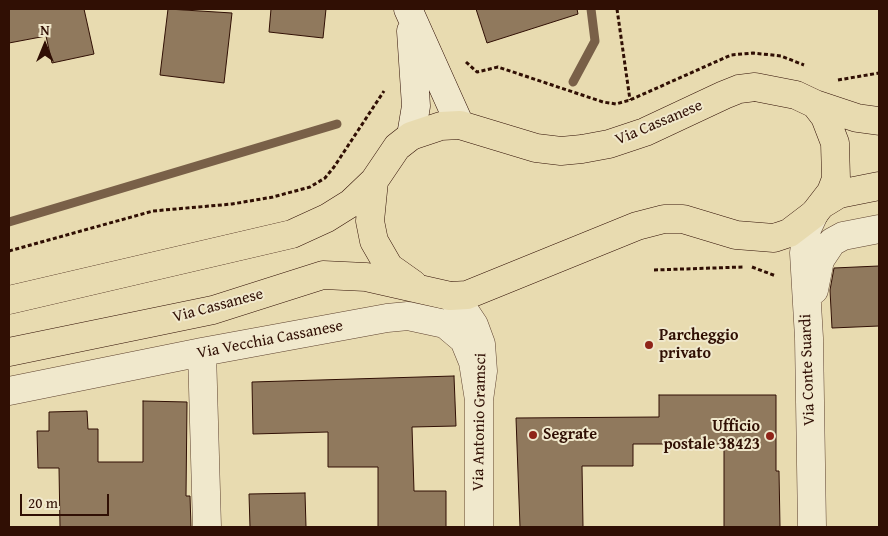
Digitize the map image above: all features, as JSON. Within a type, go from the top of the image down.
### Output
[{"type":"main road","name":"Via Cassanese","points":[[9,300],[292,234],[340,210],[374,181],[397,148],[411,136],[441,126],[460,125],[536,148],[561,151],[609,144],[645,132],[739,89],[755,87],[775,89],[857,118],[879,121]]},
{"type":"main road","name":"Via Cassanese","points":[[815,104],[831,129],[838,163],[836,179],[831,192],[817,210]]},
{"type":"main road","name":"Via Cassanese","points":[[374,181],[370,221],[378,250],[389,267],[438,294]]},
{"type":"main road","name":"Via Cassanese","points":[[9,352],[213,310],[323,275],[366,276],[438,294],[476,292],[637,226],[664,219],[683,219],[736,235],[774,238],[789,233],[839,194],[879,186]]},
{"type":"street","points":[[409,10],[460,125]]},
{"type":"street","points":[[409,10],[416,106],[411,136]]},
{"type":"street","name":"Via Conte Suardi","points":[[812,527],[809,338],[804,253],[807,228],[817,210]]},
{"type":"street","points":[[809,338],[816,274],[825,250],[832,242],[843,236],[879,229]]},
{"type":"street","name":"Via Antonio Gramsci","points":[[438,294],[462,307],[478,333],[483,363],[478,400],[479,527]]},
{"type":"street","name":"Via Vecchia Cassanese","points":[[9,391],[202,352],[387,318],[420,317],[445,324],[464,340],[473,362],[478,400]]},
{"type":"street","points":[[202,352],[207,527]]},
{"type":"path","points":[[617,9],[630,100]]},
{"type":"path","points":[[463,57],[468,65],[477,72],[498,67],[603,102],[616,104],[630,100],[731,55],[753,53],[781,56],[807,66]]},
{"type":"path","points":[[830,77],[838,80],[879,73]]},
{"type":"path","points":[[9,251],[153,211],[169,208],[232,204],[273,197],[310,186],[325,178],[334,167],[377,106],[388,85]]},
{"type":"path","points":[[654,270],[751,267],[777,276]]},
{"type":"building","points":[[9,9],[84,9],[94,54],[52,63],[46,36],[9,43]]},
{"type":"building","points":[[168,9],[232,13],[224,83],[160,75]]},
{"type":"building","points":[[271,9],[326,9],[323,38],[269,32]]},
{"type":"building","points":[[476,9],[577,9],[578,14],[487,43]]},
{"type":"building","points":[[879,266],[879,326],[832,328],[830,290],[834,268]]},
{"type":"building","points":[[454,376],[456,426],[412,427],[414,491],[446,491],[446,527],[378,527],[378,467],[328,467],[328,432],[253,434],[252,382]]},
{"type":"building","points":[[659,395],[776,395],[776,471],[779,471],[780,527],[724,527],[724,444],[633,444],[633,466],[582,466],[583,527],[520,527],[516,418],[659,417]]},
{"type":"building","points":[[143,401],[187,402],[186,496],[190,496],[191,527],[60,527],[59,468],[38,468],[37,431],[49,431],[49,412],[87,411],[88,429],[98,429],[98,462],[143,462]]},
{"type":"building","points":[[305,493],[306,527],[250,527],[249,494]]},
{"type":"waterway","points":[[573,82],[595,41],[591,9]]},
{"type":"waterway","points":[[9,222],[337,124]]},
{"type":"place","name":"Parcheggio privato","points":[[649,345]]},
{"type":"place","name":"Segrate","points":[[533,435]]},
{"type":"place","name":"Ufficio postale 38423","points":[[770,436]]}]
